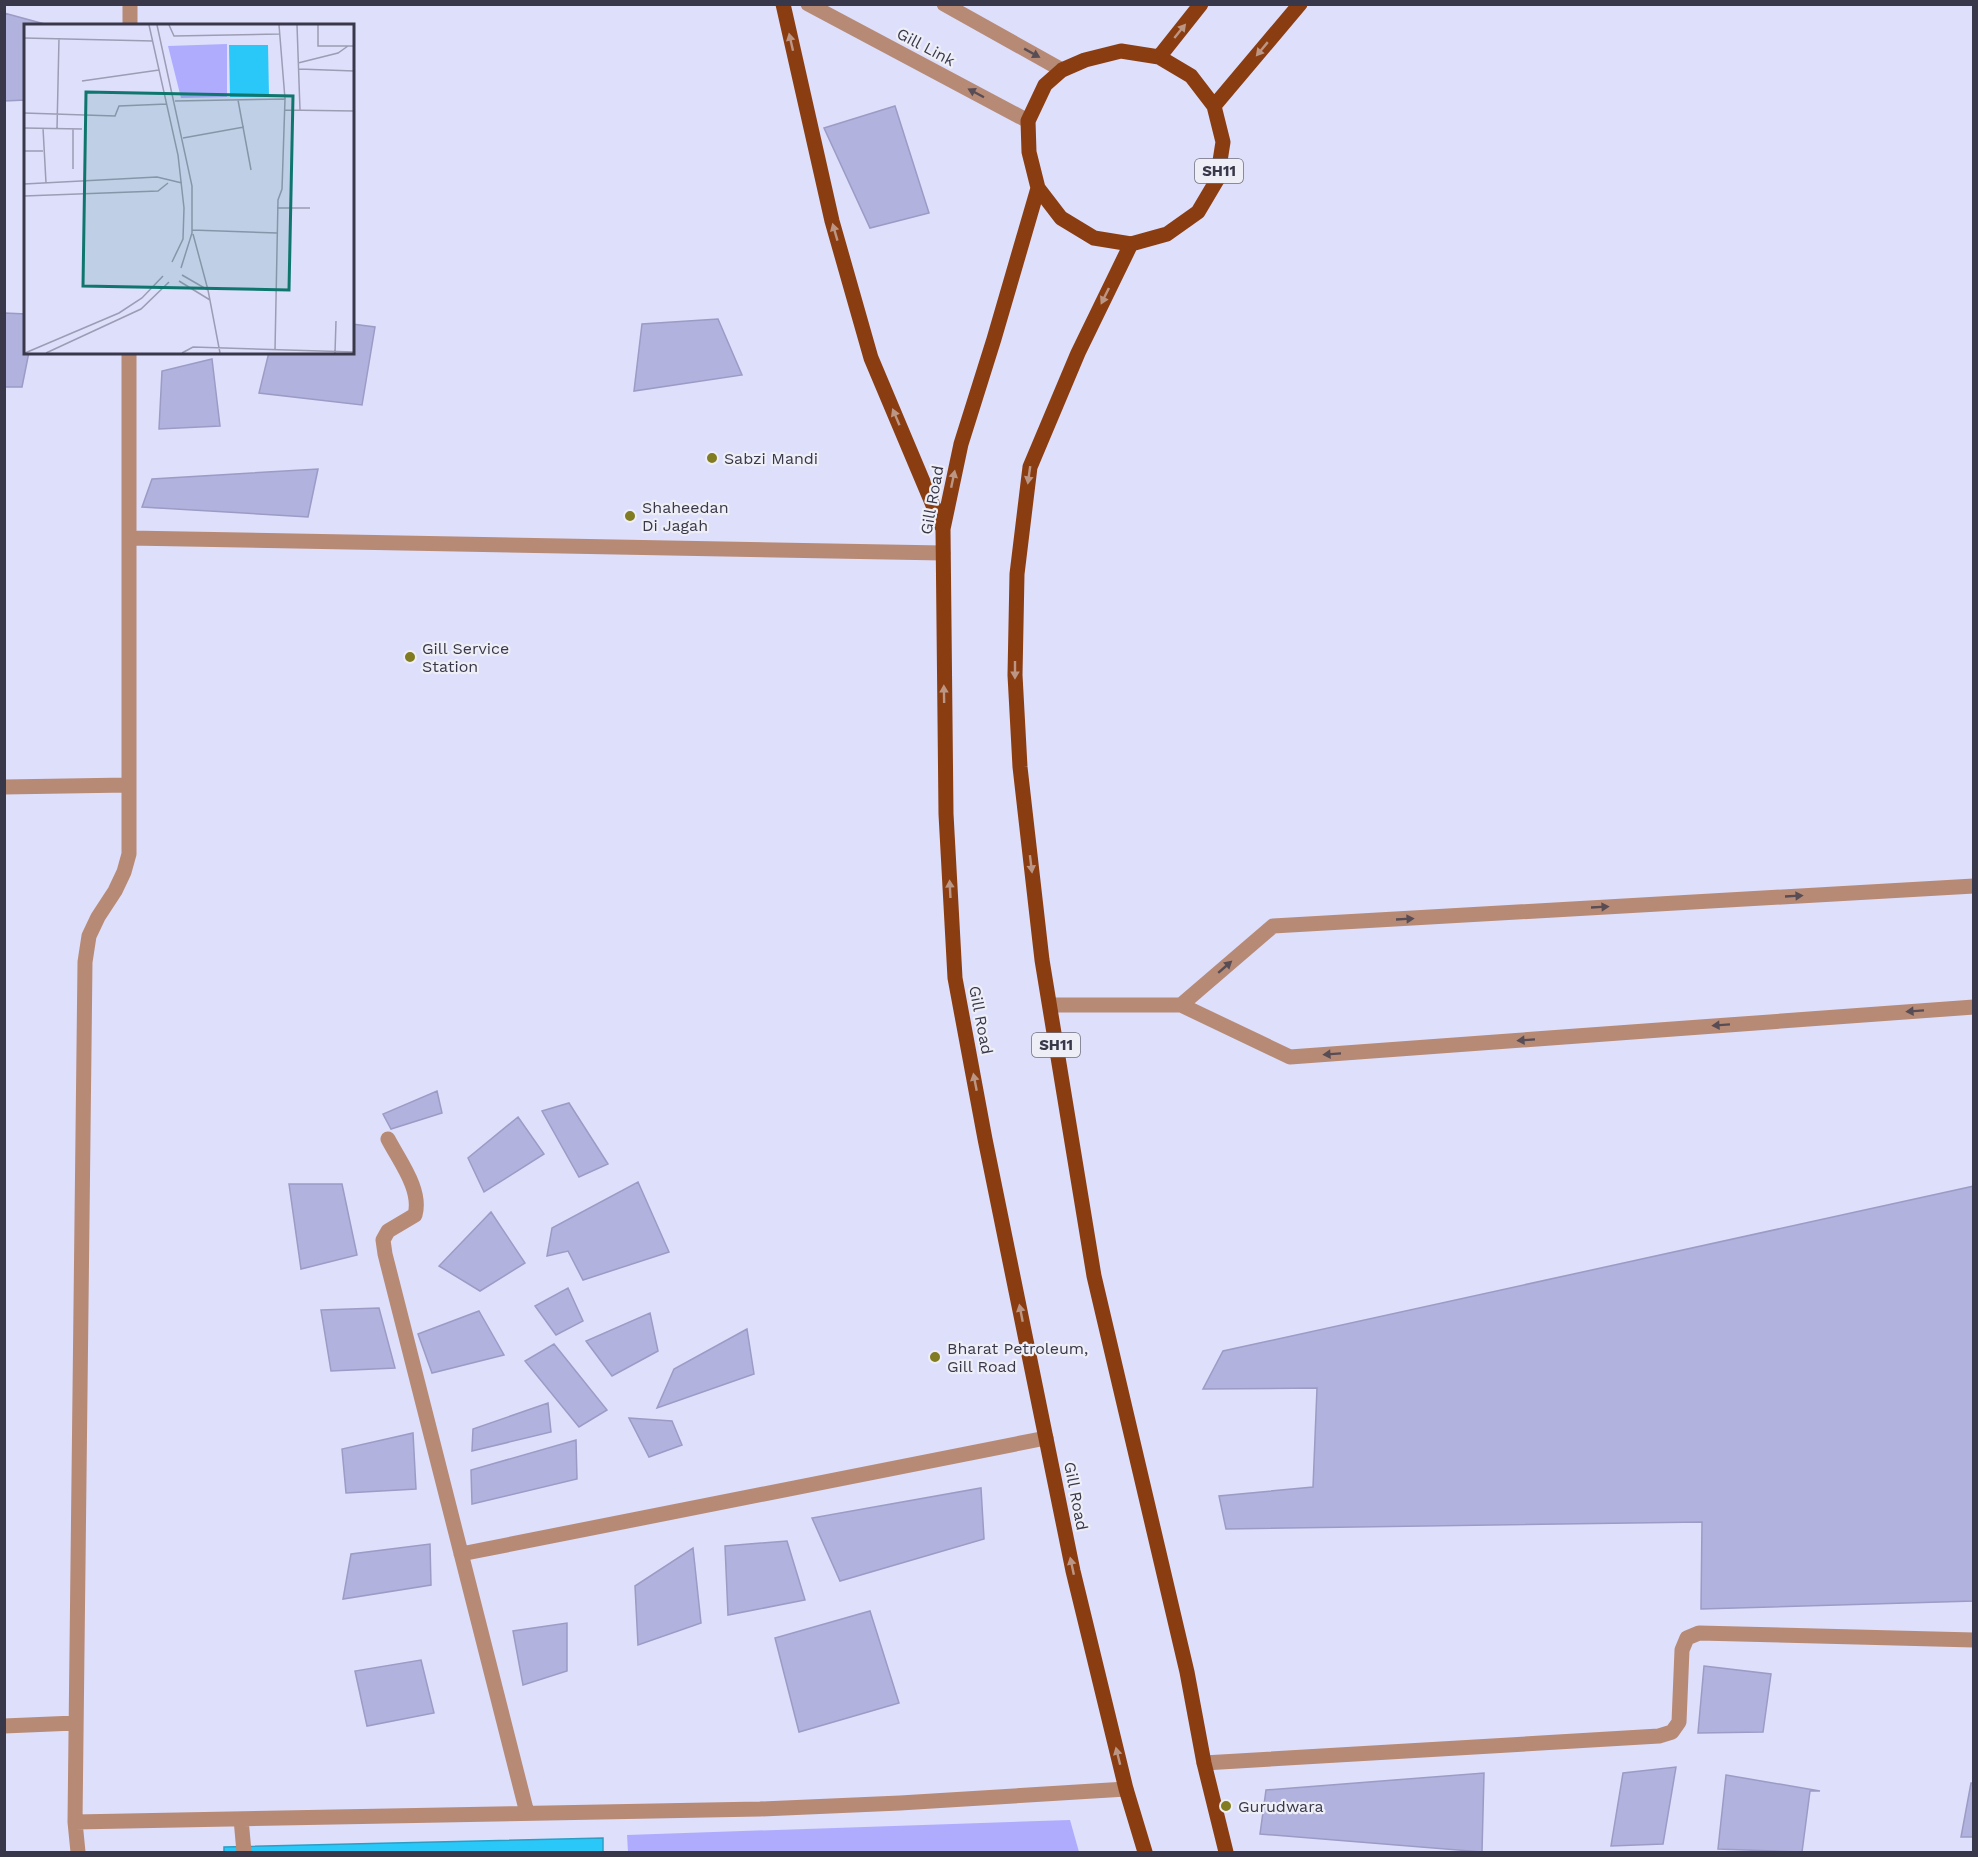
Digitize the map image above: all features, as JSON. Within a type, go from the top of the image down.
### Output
[{"type":"main road","points":[[783,4],[832,221],[872,358],[943,530]]},
{"type":"main road","points":[[1159,57],[1201,4]]},
{"type":"main road","points":[[1214,106],[1300,4]]},
{"type":"main road","name":"SH11","points":[[1121,51],[1159,57],[1191,76],[1214,106],[1223,142],[1217,180],[1198,212],[1167,234],[1131,244],[1094,238],[1061,218],[1038,188],[1029,152],[1028,121],[1044,85],[1062,69],[1085,60],[1121,51]]},
{"type":"main road","name":"Gill Road","points":[[1038,188],[961,444],[943,530],[946,814],[955,978],[1073,1571],[1126,1789],[1144,1852]]},
{"type":"main road","name":"SH11","points":[[1131,244],[1078,352],[1030,467],[1017,574],[1015,675],[1020,767],[1042,960],[1094,1276],[1187,1672],[1204,1763],[1226,1852]]},
{"type":"street","points":[[130,4],[130,24]]},
{"type":"street","name":"Gill Link","points":[[808,4],[1028,121]]},
{"type":"street","points":[[944,4],[1062,69]]},
{"type":"street","points":[[78,1852],[75,1822],[75,1723],[85,962],[89,936],[98,916],[116,891],[129,854],[129,354]]},
{"type":"street","points":[[129,538],[943,553]]},
{"type":"street","points":[[4,787],[128,785]]},
{"type":"street","points":[[1181,1005],[1273,926],[1974,886]]},
{"type":"street","points":[[1050,1005],[1181,1005],[1290,1057],[1974,1007]]},
{"type":"street","points":[[388,1139],[415,1191],[418,1204],[415,1215],[388,1231],[383,1240],[385,1254],[527,1813]]},
{"type":"street","points":[[461,1554],[1046,1438]]},
{"type":"street","points":[[1204,1763],[1659,1736],[1672,1732],[1679,1722],[1682,1650],[1688,1638],[1700,1633],[1974,1640]]},
{"type":"street","points":[[4,1726],[75,1723]]},
{"type":"street","points":[[75,1822],[772,1809],[1126,1789]]},
{"type":"street","points":[[241,1818],[244,1852]]},
{"type":"shaded area","points":[[1070,1820],[1079,1852],[628,1852],[627,1835]]},
{"type":"water","points":[[603,1838],[603,1852],[224,1852],[224,1847]]},
{"type":"building","points":[[4,13],[45,24],[24,24],[24,100],[4,101]]},
{"type":"building","points":[[895,106],[929,213],[870,228],[824,128]]},
{"type":"building","points":[[4,313],[24,314],[24,354],[29,354],[22,387],[4,387]]},
{"type":"building","points":[[718,319],[742,375],[634,391],[642,324]]},
{"type":"building","points":[[354,324],[375,327],[362,405],[259,393],[269,354],[354,354]]},
{"type":"building","points":[[212,359],[220,426],[159,429],[162,371]]},
{"type":"building","points":[[318,469],[308,517],[142,507],[152,479]]},
{"type":"building","points":[[437,1091],[442,1113],[391,1129],[383,1114]]},
{"type":"building","points":[[569,1103],[608,1164],[579,1177],[542,1111]]},
{"type":"building","points":[[518,1117],[544,1154],[484,1192],[468,1158]]},
{"type":"building","points":[[638,1182],[669,1252],[583,1280],[568,1251],[547,1256],[552,1228]]},
{"type":"building","points":[[289,1184],[342,1184],[357,1255],[301,1269]]},
{"type":"building","points":[[1974,1186],[1974,1601],[1701,1609],[1702,1522],[1226,1529],[1219,1496],[1313,1487],[1317,1388],[1203,1389],[1223,1351]]},
{"type":"building","points":[[491,1212],[525,1263],[480,1291],[439,1266]]},
{"type":"building","points":[[568,1288],[583,1321],[556,1335],[535,1306]]},
{"type":"building","points":[[379,1308],[395,1368],[331,1371],[321,1310]]},
{"type":"building","points":[[479,1311],[504,1355],[432,1373],[418,1334]]},
{"type":"building","points":[[650,1313],[658,1351],[612,1376],[586,1341]]},
{"type":"building","points":[[747,1329],[754,1374],[657,1408],[674,1369]]},
{"type":"building","points":[[554,1344],[607,1410],[579,1427],[525,1361]]},
{"type":"building","points":[[548,1403],[551,1432],[472,1451],[473,1429]]},
{"type":"building","points":[[629,1418],[672,1421],[682,1445],[649,1457]]},
{"type":"building","points":[[413,1433],[416,1489],[346,1493],[342,1449]]},
{"type":"building","points":[[576,1440],[577,1479],[472,1504],[471,1470]]},
{"type":"building","points":[[981,1488],[984,1539],[840,1581],[812,1518]]},
{"type":"building","points":[[787,1541],[805,1600],[728,1615],[725,1546]]},
{"type":"building","points":[[430,1544],[431,1585],[343,1599],[351,1554]]},
{"type":"building","points":[[693,1548],[701,1623],[638,1645],[635,1586]]},
{"type":"building","points":[[870,1611],[899,1703],[799,1732],[775,1638]]},
{"type":"building","points":[[567,1623],[567,1671],[523,1685],[513,1631]]},
{"type":"building","points":[[421,1660],[434,1713],[367,1726],[355,1671]]},
{"type":"building","points":[[1704,1666],[1771,1674],[1763,1732],[1698,1733]]},
{"type":"building","points":[[1676,1767],[1663,1844],[1611,1846],[1623,1773]]},
{"type":"building","points":[[1484,1773],[1482,1852],[1260,1834],[1266,1790]]},
{"type":"building","points":[[1726,1775],[1820,1791],[1810,1791],[1802,1852],[1718,1849]]},
{"type":"building","points":[[1971,1783],[1974,1783],[1974,1837],[1961,1837]]},
{"type":"place","name":"Sabzi Mandi","points":[[712,458]]},
{"type":"place","name":"Shaheedan Di Jagah","points":[[630,516]]},
{"type":"place","name":"Gill Service Station","points":[[410,657]]},
{"type":"place","name":"Bharat Petroleum, Gill Road","points":[[935,1357]]},
{"type":"place","name":"Gurudwara","points":[[1226,1806]]}]
